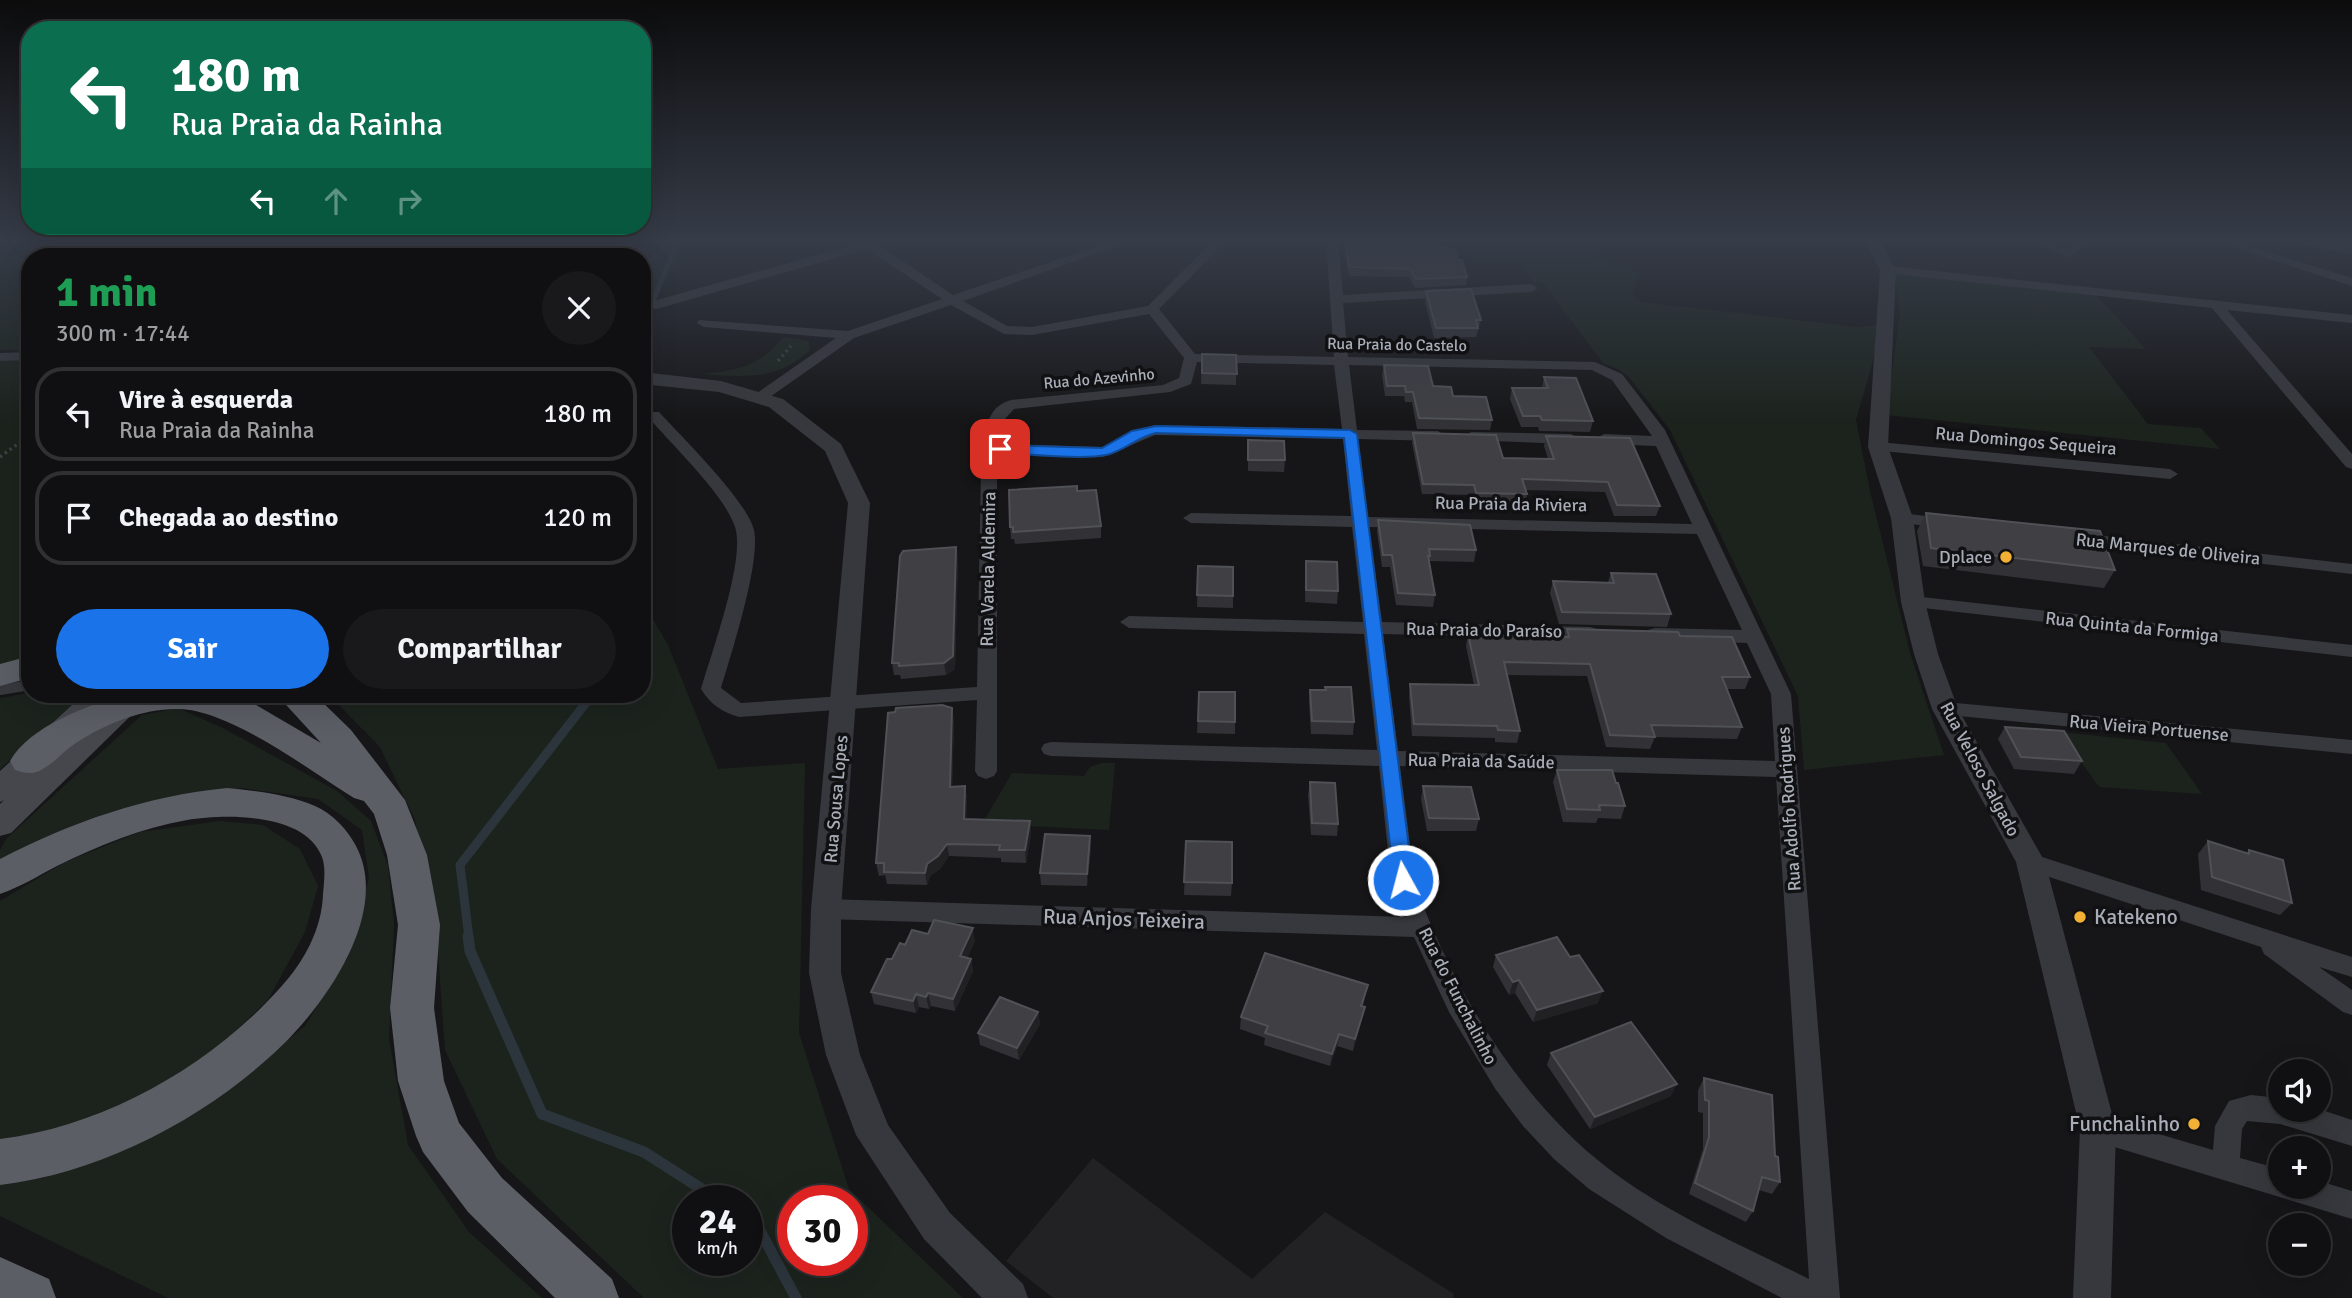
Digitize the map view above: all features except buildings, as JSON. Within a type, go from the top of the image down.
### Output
[{"type":"highway","points":[[0,675],[21,669]]},
{"type":"highway","points":[[28,761],[66,732],[113,703]]},
{"type":"highway","points":[[229,703],[381,797]]},
{"type":"highway","points":[[302,703],[338,739],[391,810],[411,867],[419,925],[412,1008],[421,1081],[440,1136],[485,1195],[593,1298]]},
{"type":"highway","points":[[0,878],[73,839],[121,821],[155,812],[215,803],[241,804],[267,806],[315,823],[335,843],[344,864],[346,894],[341,925],[322,968],[295,1002],[227,1065],[173,1100],[76,1146],[0,1162]]},
{"type":"highway","points":[[0,1283],[30,1298]]},
{"type":"main road","points":[[0,824],[116,703]]},
{"type":"main road","points":[[0,790],[28,761]]},
{"type":"street","points":[[655,305],[670,301]]},
{"type":"street","points":[[762,396],[849,335],[950,301]]},
{"type":"street","points":[[953,301],[996,327],[1014,331],[1032,331],[1152,309],[1161,301]]},
{"type":"street","name":"Rua do Funchalinho","points":[[1336,301],[1403,880],[1430,949],[1506,1085],[1557,1144],[1625,1197],[1813,1298]]},
{"type":"street","name":"Rua Veloso Salgado","points":[[1886,301],[1878,447],[1902,519],[1913,602],[1926,654],[1945,709],[2030,862],[2098,1129],[2092,1298]]},
{"type":"street","points":[[2175,301],[2352,319]]},
{"type":"street","points":[[2216,305],[2352,464]]},
{"type":"street","points":[[1152,309],[1191,358]]},
{"type":"street","points":[[704,323],[849,335]]},
{"type":"street","points":[[0,356],[21,356]]},
{"type":"street","name":"Rua Praia do Castelo","points":[[1191,358],[1579,365],[1602,368]]},
{"type":"street","name":"Rua do Azevinho","points":[[1000,449],[994,445],[993,439],[996,417],[1005,407],[1026,402],[1173,388],[1186,381],[1191,358]]},
{"type":"street","name":"Rua Adolfo Rodrigues","points":[[1602,368],[1617,377],[1662,440],[1781,694],[1825,1298]]},
{"type":"street","name":"Rua Sousa Lopes","points":[[651,378],[721,387],[762,396],[776,403],[834,448],[859,503],[826,909],[825,973],[843,1055],[874,1135],[937,1226],[1009,1298]]},
{"type":"street","points":[[654,415],[735,510],[745,530],[740,576],[711,689],[726,706],[739,710],[986,693]]},
{"type":"street","points":[[1000,449],[1102,452],[1115,448],[1136,434],[1156,430],[1662,440]]},
{"type":"street","name":"Rua Domingos Sequeira","points":[[1878,447],[2170,474]]},
{"type":"street","name":"Rua Varela Aldemira","points":[[986,771],[989,469],[1000,449]]},
{"type":"street","name":"Rua Praia da Riviera","points":[[1191,518],[1704,529]]},
{"type":"street","points":[[1902,519],[1970,526]]},
{"type":"street","name":"Rua Marques de Oliveira","points":[[2065,537],[2352,569]]},
{"type":"street","name":"Rua Quinta da Formiga","points":[[1913,602],[2352,651]]},
{"type":"street","name":"Rua Praia do Paraíso","points":[[1129,622],[1604,633]]},
{"type":"street","points":[[1632,634],[1754,637]]},
{"type":"street","name":"Rua Vieira Portuense","points":[[1945,709],[2352,747]]},
{"type":"street","name":"Rua Praia da Saúde","points":[[1051,749],[1786,769]]},
{"type":"street","points":[[2030,862],[2352,967]]},
{"type":"street","name":"Rua Anjos Teixeira","points":[[826,909],[1422,927]]},
{"type":"street","points":[[2257,936],[2352,1004]]},
{"type":"street","points":[[2225,1167],[2229,1126],[2239,1110],[2251,1107],[2272,1110],[2352,1133]]},
{"type":"street","points":[[2098,1129],[2268,1180]]},
{"type":"street","points":[[2331,1199],[2352,1205]]},
{"type":"lane","points":[[0,690],[21,686]]},
{"type":"path","points":[[774,366],[798,338]]},
{"type":"path","points":[[0,457],[21,442]]},
{"type":"shaded area","points":[[0,301],[21,301],[21,351],[0,350]]},
{"type":"shaded area","points":[[1556,301],[1639,301],[1858,327],[1876,325],[1875,354],[1856,420],[1870,491],[1910,653],[1944,755],[1804,770],[1798,696],[1670,430],[1629,377],[1603,363]]},
{"type":"shaded area","points":[[1898,301],[2101,301],[2146,349],[2089,347],[2148,424],[2201,428],[2220,449],[1886,415],[1900,313]]},
{"type":"shaded area","points":[[784,337],[809,341],[810,350],[786,367],[759,375],[701,374],[727,371],[756,361]]},
{"type":"shaded area","points":[[21,359],[21,660],[0,666],[0,360]]},
{"type":"shaded area","points":[[651,616],[668,645],[718,769],[805,763],[799,1033],[848,1185],[777,1185],[777,1276],[868,1276],[868,1207],[963,1298],[644,1298],[497,1159],[445,1050],[438,952],[415,820],[380,747],[337,703],[651,703]]},
{"type":"shaded area","points":[[21,694],[21,703],[75,703],[0,769],[0,698]]},
{"type":"shaded area","points":[[178,708],[223,728],[337,791],[371,821],[388,866],[394,923],[389,1039],[408,1145],[469,1232],[542,1298],[168,1298],[0,1216],[0,1184],[48,1177],[122,1146],[228,1088],[305,1026],[348,957],[369,878],[362,830],[318,799],[242,788],[154,803],[0,865],[0,850],[7,838],[142,715]]},
{"type":"shaded area","points":[[2060,732],[2166,743],[2202,794],[2099,787]]},
{"type":"shaded area","points":[[1115,763],[1109,830],[982,824],[1012,773],[1084,776],[1090,767]]},
{"type":"shaded area","points":[[220,821],[263,825],[300,849],[318,886],[305,932],[268,1000],[203,1062],[123,1111],[0,1142],[0,901],[65,862],[140,832]]},
{"type":"shaded area","points":[[1093,1158],[1252,1279],[1325,1212],[1454,1294],[1453,1298],[1053,1298],[1006,1261]]},
{"type":"waterway","points":[[469,938],[460,865],[586,703]]},
{"type":"waterway","points":[[468,936],[470,951],[542,1114],[644,1152],[696,1185]]},
{"type":"waterway","points":[[763,1236],[796,1298]]},
{"type":"place","name":"Dplace","points":[[2006,557]]},
{"type":"place","name":"Katekeno","points":[[2080,917]]},
{"type":"place","name":"Funchalinho","points":[[2194,1124]]},
{"type":"route","points":[[1000,449],[1094,453],[1110,451],[1131,436],[1149,430],[1350,434],[1403,880]]}]
